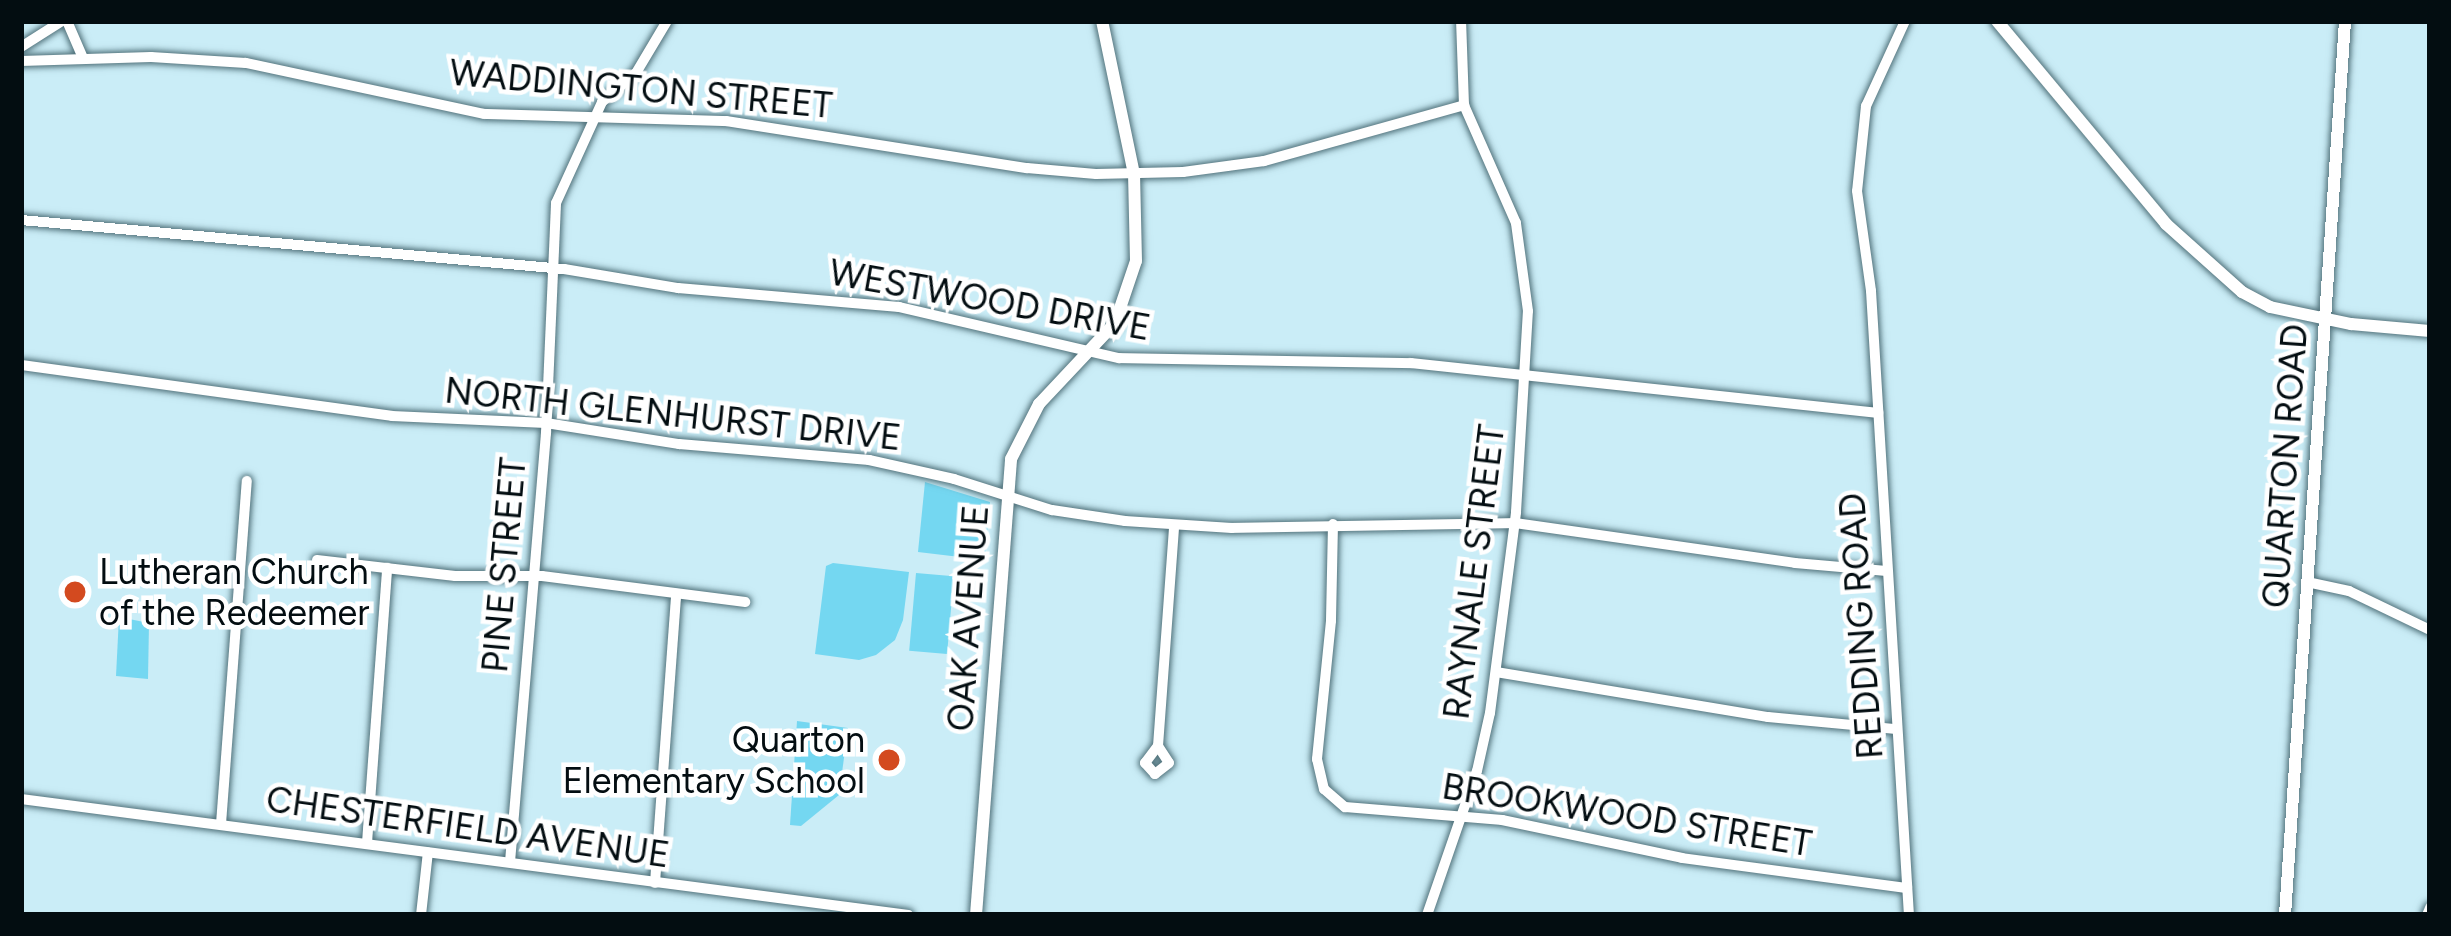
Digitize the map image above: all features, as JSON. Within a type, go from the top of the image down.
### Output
[{"type":"street","points":[[21,47],[64,21],[83,58]]},
{"type":"street","name":"PINE STREET","points":[[510,862],[546,423],[558,194],[595,113],[645,61],[668,21]]},
{"type":"street","name":"OAK AVENUE","points":[[976,915],[1013,452],[1025,424],[1115,323],[1132,283],[1137,238],[1134,174],[1102,21]]},
{"type":"street","points":[[1461,21],[1464,105]]},
{"type":"street","name":"REDDING ROAD","points":[[1904,21],[1870,91],[1859,142],[1857,191],[1874,334],[1909,915]]},
{"type":"street","points":[[1997,21],[2152,208],[2206,263],[2262,303],[2325,319],[2430,331]]},
{"type":"street","name":"QUARTON ROAD","points":[[2285,915],[2345,21]]},
{"type":"street","name":"WADDINGTON STREET","points":[[21,61],[246,63],[484,114],[595,113],[726,121],[1027,168],[1134,174],[1224,168],[1290,156],[1464,105]]},
{"type":"street","name":"RAYNALE STREET","points":[[1427,915],[1482,749],[1496,672],[1515,523],[1525,373],[1528,300],[1516,223],[1464,105]]},
{"type":"street","name":"WESTWOOD DRIVE","points":[[21,220],[553,268],[678,288],[899,307],[1090,352],[1147,360],[1411,363],[1878,413]]},
{"type":"street","name":"NORTH GLENHURST DRIVE","points":[[21,365],[392,416],[546,423],[679,445],[892,463],[1052,510],[1174,526],[1515,523],[1755,558],[1887,571]]},
{"type":"street","points":[[221,824],[247,481]]},
{"type":"street","name":"BROOKWOOD STREET","points":[[1333,524],[1319,779],[1350,809],[1462,815],[1682,858],[1907,888]]},
{"type":"street","points":[[1158,746],[1174,526]]},
{"type":"street","points":[[317,560],[455,576],[531,575],[745,602]]},
{"type":"street","points":[[367,844],[387,568]]},
{"type":"street","points":[[2307,582],[2348,591],[2430,630]]},
{"type":"street","points":[[655,884],[676,594]]},
{"type":"street","points":[[1496,672],[1768,717],[1896,729]]},
{"type":"street","name":"CHESTERFIELD AVENUE","points":[[21,799],[908,915]]},
{"type":"street","points":[[421,915],[428,852]]},
{"type":"shaded area","points":[[925,482],[990,502],[985,560],[918,552]]},
{"type":"shaded area","points":[[826,566],[909,572],[903,620],[895,640],[876,655],[859,660],[815,654]]},
{"type":"shaded area","points":[[916,573],[954,576],[947,654],[909,651]]},
{"type":"shaded area","points":[[119,617],[149,623],[148,679],[116,676]]},
{"type":"shaded area","points":[[797,721],[848,728],[839,795],[801,826],[790,825]]},
{"type":"place","name":"Lutheran Church of the Redeemer","points":[[75,592]]},
{"type":"place","name":"Quarton Elementary School","points":[[889,760]]}]
